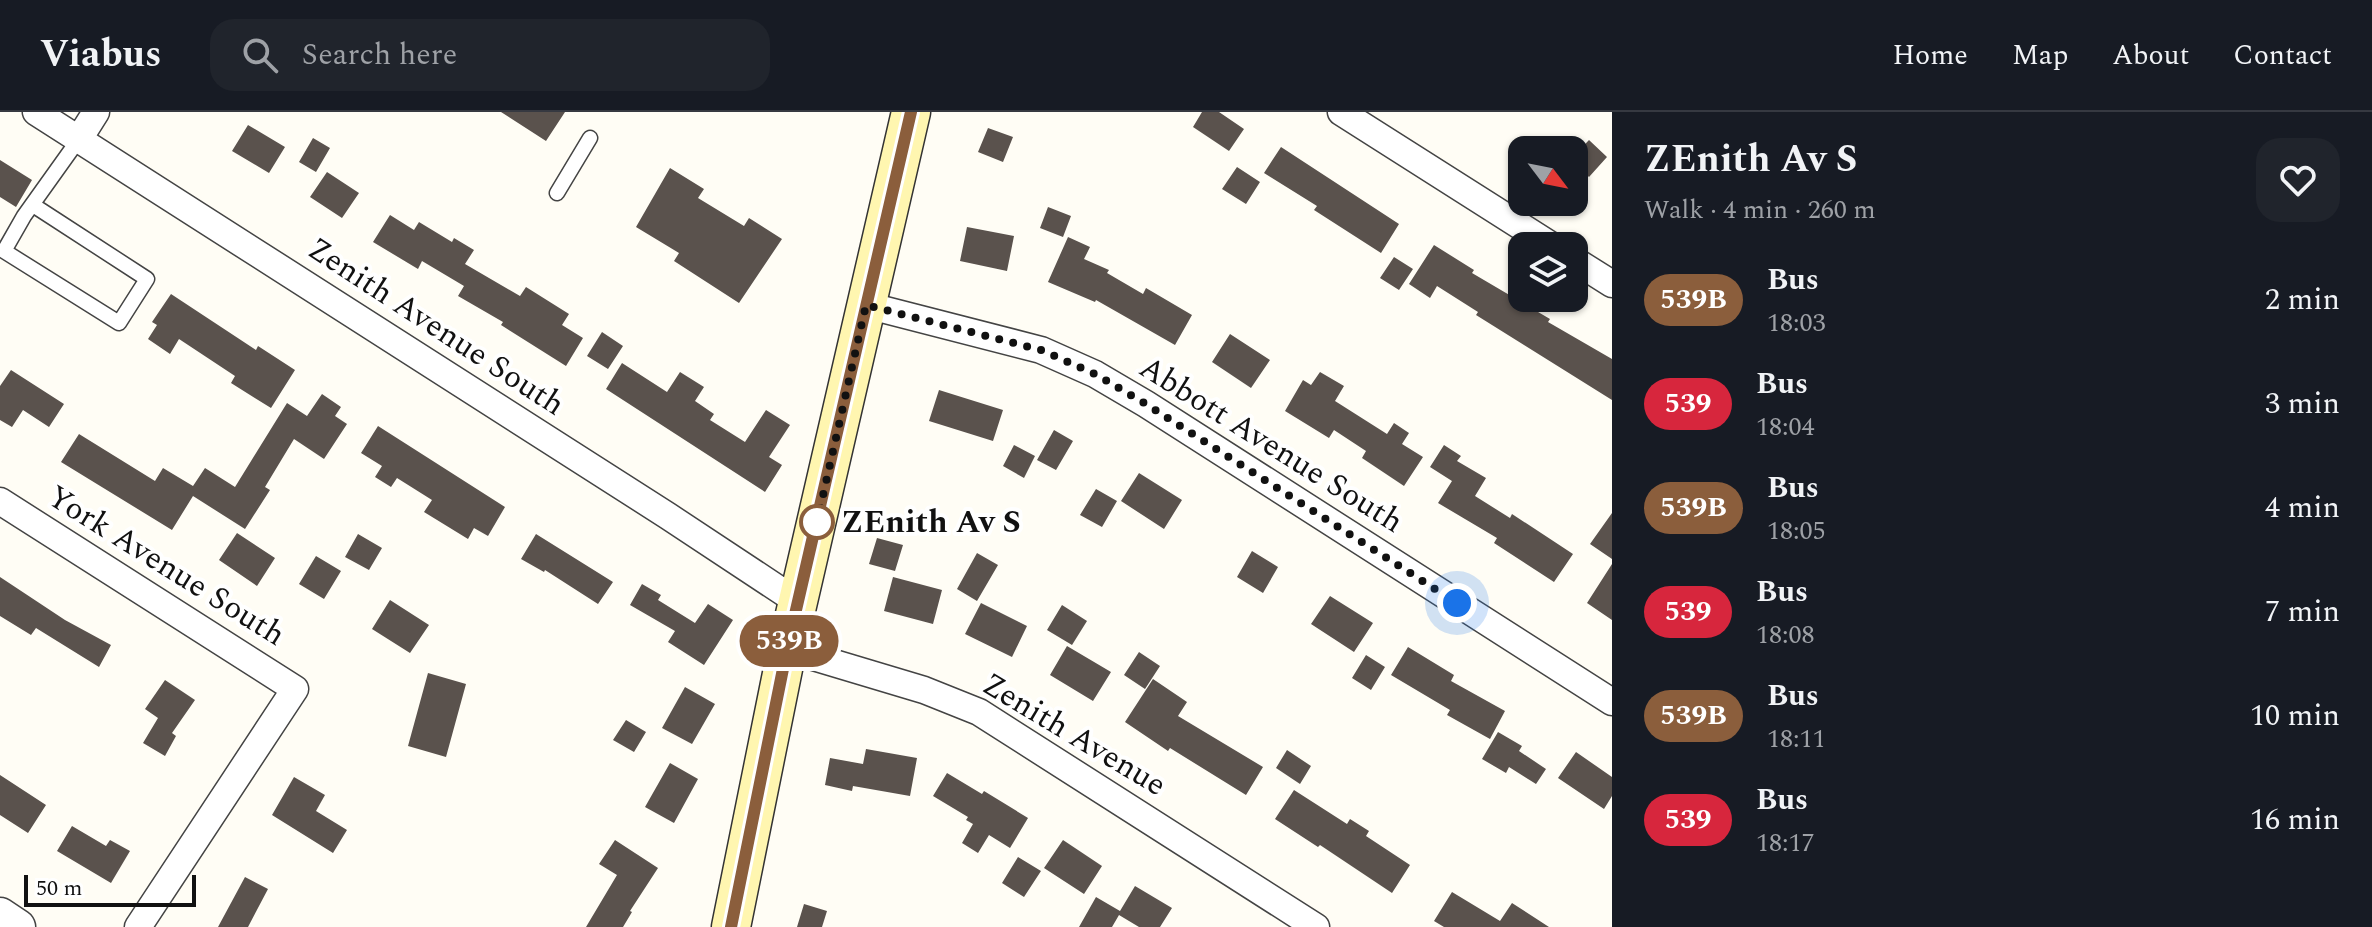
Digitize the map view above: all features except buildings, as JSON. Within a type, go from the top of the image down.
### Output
[{"type":"main road","points":[[731,927],[787,649],[911,112]]},
{"type":"street","name":"Zenith Avenue South","points":[[36,112],[798,602]]},
{"type":"street","points":[[79,139],[96,112]]},
{"type":"street","points":[[1341,112],[1530,232]]},
{"type":"street","points":[[1588,269],[1612,284]]},
{"type":"street","name":"Abbott Avenue South","points":[[866,305],[1041,350],[1095,374],[1612,702]]},
{"type":"street","name":"York Avenue South","points":[[0,501],[295,689],[138,927]]},
{"type":"street","name":"Zenith Avenue","points":[[787,649],[924,690],[979,712],[1316,927]]},
{"type":"street","points":[[0,915],[18,927]]},
{"type":"lane","points":[[557,193],[590,138]]},
{"type":"lane","points":[[33,205],[147,279],[119,323],[4,251],[33,205],[79,139]]},
{"type":"bus line","name":"539B","points":[[731,927],[787,649],[911,112]]},
{"type":"place","name":"ZEnith Av S","points":[[817,522]]},
{"type":"route","points":[[817,522],[866,305],[1041,350],[1095,374],[1457,603]]}]
